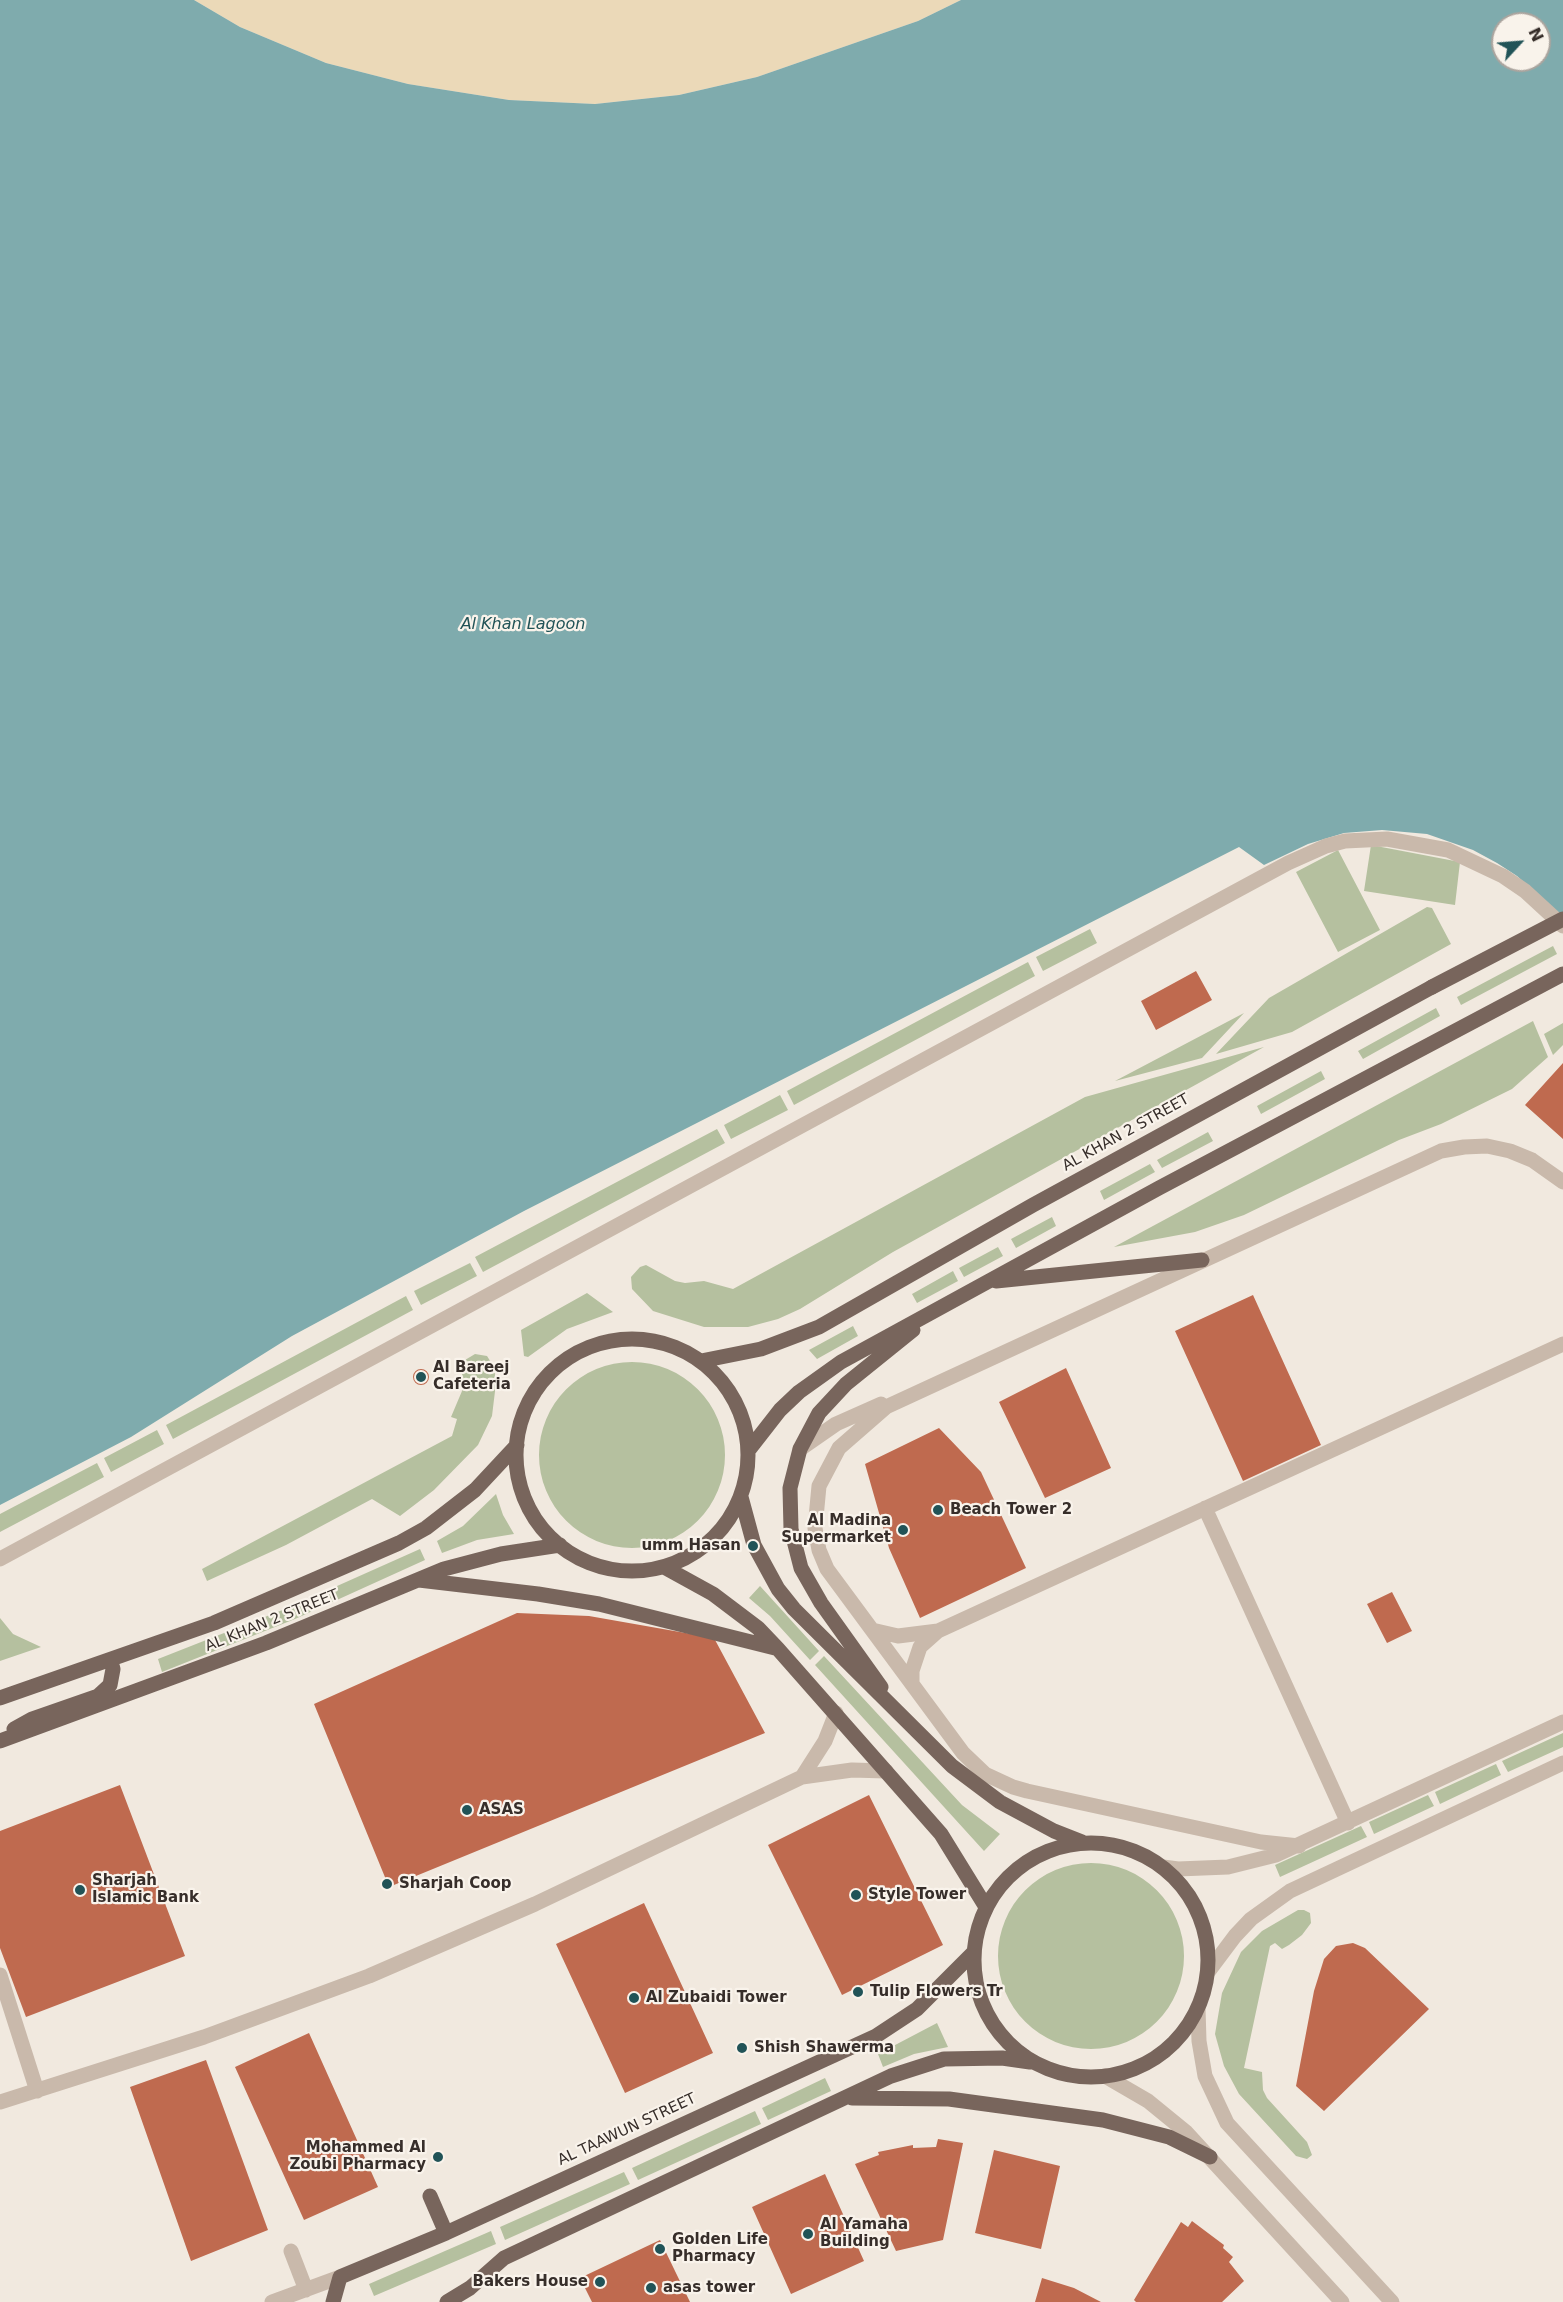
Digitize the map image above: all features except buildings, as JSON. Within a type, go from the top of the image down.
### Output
[{"type":"main road","name":"AL KHAN 2 STREET","points":[[701,1362],[761,1349],[828,1322],[1033,1205],[1432,987],[1563,919]]},
{"type":"main road","points":[[748,1451],[780,1410],[819,1376],[987,1282],[1563,974]]},
{"type":"main road","points":[[987,1282],[1202,1260]]},
{"type":"main road","points":[[892,1707],[865,1662],[810,1586],[801,1568],[794,1549],[789,1509],[792,1478],[800,1449],[819,1413],[832,1398],[944,1306]]},
{"type":"main road","points":[[447,2302],[470,2288],[504,2258],[917,2066],[944,2059],[1002,2058],[1036,2063],[1070,2075],[1106,2076],[1139,2067],[1154,2059],[1179,2037],[1198,2008],[1208,1972],[1206,1938],[1195,1906],[1186,1891],[1163,1867],[1124,1847],[1082,1842],[1026,1817],[975,1785],[929,1745],[794,1609],[778,1589],[754,1545],[741,1497],[748,1451],[742,1417],[735,1401],[714,1373],[685,1352],[651,1340],[616,1340],[584,1349],[555,1368],[533,1394],[520,1426],[517,1464],[526,1500],[534,1517],[560,1545],[575,1556],[609,1569],[627,1571],[664,1567],[692,1555],[716,1536],[741,1497]]},
{"type":"main road","name":"AL KHAN 2 STREET","points":[[0,1698],[111,1661],[293,1591],[399,1543],[426,1528],[475,1490],[517,1444]]},
{"type":"main road","name":"AL KHAN 2 STREET","points":[[0,1741],[266,1643],[416,1580],[472,1560],[560,1545]]},
{"type":"main road","points":[[664,1567],[721,1599],[778,1648],[947,1842],[986,1906]]},
{"type":"main road","points":[[416,1580],[488,1587],[598,1604],[778,1648]]},
{"type":"main road","points":[[0,1741],[32,1719],[105,1692],[113,1677],[111,1661]]},
{"type":"main road","points":[[1036,2063],[1009,2043],[989,2016],[977,1985],[974,1952],[980,1921],[995,1892],[1019,1867],[1048,1850],[1082,1842]]},
{"type":"main road","name":"AL TAAWUN STREET","points":[[340,2277],[446,2234],[876,2036],[923,2003],[974,1952]]},
{"type":"main road","points":[[846,2098],[949,2099],[1114,2122],[1169,2137],[1210,2157]]},
{"type":"main road","points":[[430,2196],[446,2234]]},
{"type":"main road","points":[[333,2302],[340,2277]]},
{"type":"street","points":[[0,1559],[1287,863],[1326,846],[1346,841],[1387,839],[1448,850],[1503,876],[1525,891],[1563,926]]},
{"type":"street","points":[[800,1449],[850,1417],[905,1397],[1441,1151],[1487,1146],[1510,1151],[1532,1160],[1563,1182]]},
{"type":"street","points":[[912,1683],[912,1671],[920,1647],[938,1631],[1563,1344]]},
{"type":"street","points":[[905,1397],[870,1419],[839,1448],[819,1486],[815,1507],[819,1550],[827,1569],[973,1764],[998,1781],[1027,1791],[1252,1840],[1299,1846]]},
{"type":"street","points":[[1205,1508],[1348,1823]]},
{"type":"street","points":[[872,1630],[898,1636],[938,1631]]},
{"type":"street","points":[[802,1777],[825,1741],[836,1713]]},
{"type":"street","points":[[1163,1867],[1178,1869],[1228,1867],[1276,1856],[1563,1722]]},
{"type":"street","points":[[1208,1972],[1251,1919],[1290,1891],[1563,1763]]},
{"type":"street","points":[[0,2102],[204,2037],[369,1976],[545,1899],[802,1777],[852,1770],[886,1771]]},
{"type":"street","points":[[0,1976],[37,2091]]},
{"type":"street","points":[[1198,2008],[1199,2041],[1205,2076],[1227,2123],[1392,2302]]},
{"type":"street","points":[[1106,2076],[1167,2116],[1210,2157],[1342,2302]]},
{"type":"street","points":[[291,2251],[306,2290]]},
{"type":"street","name":"AL TAAWUN STREET","points":[[272,2302],[340,2277]]},
{"type":"green space","points":[[1371,845],[1460,862],[1455,905],[1364,891]]},
{"type":"green space","points":[[1338,850],[1380,930],[1338,952],[1296,872]]},
{"type":"green space","points":[[1427,907],[1432,908],[1451,944],[1292,1032],[1216,1054],[1269,998]]},
{"type":"green space","points":[[1090,929],[1097,943],[1043,971],[1036,957]]},
{"type":"green space","points":[[1553,946],[1557,954],[1461,1005],[1457,997]]},
{"type":"green space","points":[[1028,962],[1035,976],[794,1105],[787,1091]]},
{"type":"green space","points":[[1436,1008],[1440,1016],[1363,1059],[1358,1051]]},
{"type":"green space","points":[[1244,1013],[1202,1058],[1115,1081]]},
{"type":"green space","points":[[1533,1021],[1548,1057],[1512,1089],[1441,1124],[1399,1140],[1244,1215],[1195,1232],[1114,1247]]},
{"type":"green space","points":[[1563,1023],[1563,1045],[1553,1055],[1544,1034]]},
{"type":"green space","points":[[1264,1047],[893,1252],[800,1309],[778,1319],[748,1327],[704,1327],[653,1311],[632,1289],[631,1277],[640,1267],[646,1265],[675,1281],[685,1283],[704,1281],[733,1289],[1085,1097]]},
{"type":"green space","points":[[1321,1071],[1325,1079],[1261,1114],[1257,1106]]},
{"type":"green space","points":[[780,1095],[788,1110],[731,1139],[724,1125]]},
{"type":"green space","points":[[717,1129],[725,1143],[483,1272],[475,1257]]},
{"type":"green space","points":[[1208,1132],[1213,1141],[1162,1168],[1157,1160]]},
{"type":"green space","points":[[1150,1164],[1155,1172],[1104,1200],[1100,1191]]},
{"type":"green space","points":[[1052,1217],[1056,1226],[1016,1248],[1011,1239]]},
{"type":"green space","points":[[998,1247],[1003,1256],[964,1277],[959,1268]]},
{"type":"green space","points":[[470,1263],[477,1276],[421,1305],[414,1291]]},
{"type":"green space","points":[[953,1271],[958,1281],[917,1303],[912,1294]]},
{"type":"green space","points":[[587,1293],[613,1312],[567,1329],[528,1357],[524,1356],[521,1330]]},
{"type":"green space","points":[[406,1296],[413,1310],[173,1439],[166,1425]]},
{"type":"green space","points":[[853,1326],[858,1336],[817,1359],[809,1350]]},
{"type":"green space","points":[[475,1354],[487,1356],[494,1367],[496,1383],[492,1416],[478,1445],[434,1490],[400,1516],[372,1499],[286,1545],[207,1581],[202,1569],[452,1436],[457,1419],[451,1417],[462,1391],[462,1366],[465,1360]]},
{"type":"green space","points":[[632,1362],[650,1363],[668,1369],[684,1377],[698,1389],[710,1403],[718,1419],[724,1437],[724,1473],[718,1491],[710,1507],[698,1521],[684,1533],[668,1541],[650,1547],[632,1548],[614,1547],[596,1541],[580,1533],[566,1521],[554,1507],[546,1491],[540,1473],[539,1455],[540,1437],[546,1419],[554,1403],[566,1389],[580,1377],[596,1369],[614,1363]]},
{"type":"green space","points":[[157,1430],[164,1444],[111,1472],[104,1458]]},
{"type":"green space","points":[[97,1463],[104,1477],[0,1532],[0,1514]]},
{"type":"green space","points":[[496,1494],[503,1515],[514,1534],[477,1540],[442,1553],[437,1541],[463,1526]]},
{"type":"green space","points":[[420,1549],[425,1560],[295,1619],[162,1672],[158,1659],[290,1607]]},
{"type":"green space","points":[[760,1586],[819,1651],[810,1660],[770,1616],[749,1598]]},
{"type":"green space","points":[[0,1618],[13,1634],[41,1647],[0,1661]]},
{"type":"green space","points":[[824,1656],[962,1805],[1000,1834],[984,1851],[815,1665]]},
{"type":"green space","points":[[1563,1733],[1563,1747],[1508,1772],[1502,1761]]},
{"type":"green space","points":[[1496,1764],[1501,1775],[1440,1804],[1435,1792]]},
{"type":"green space","points":[[1428,1795],[1434,1806],[1374,1834],[1369,1822]]},
{"type":"green space","points":[[1361,1826],[1367,1837],[1280,1877],[1275,1865]]},
{"type":"green space","points":[[1091,1863],[1127,1870],[1157,1890],[1177,1920],[1184,1956],[1177,1992],[1157,2022],[1127,2042],[1091,2049],[1055,2042],[1025,2022],[1005,1992],[998,1956],[1005,1920],[1025,1890],[1055,1870]]},
{"type":"green space","points":[[1298,1910],[1310,1913],[1311,1923],[1302,1935],[1282,1949],[1275,1943],[1270,1946],[1244,2068],[1262,2072],[1263,2090],[1267,2098],[1307,2142],[1312,2155],[1307,2159],[1296,2156],[1239,2094],[1224,2066],[1215,2034],[1222,1993],[1241,1952],[1262,1931]]},
{"type":"green space","points":[[937,2023],[948,2047],[914,2054],[883,2067],[878,2054]]},
{"type":"green space","points":[[825,2078],[831,2091],[768,2120],[762,2108]]},
{"type":"green space","points":[[755,2111],[761,2124],[638,2180],[632,2168]]},
{"type":"green space","points":[[624,2172],[630,2184],[505,2240],[500,2227]]},
{"type":"green space","points":[[491,2231],[496,2244],[374,2296],[369,2284]]},
{"type":"sand","points":[[194,0],[961,0],[918,21],[757,77],[679,95],[595,104],[509,100],[408,84],[326,63],[240,27]]},
{"type":"water","name":"Al Khan Lagoon","points":[[0,0],[194,0],[240,27],[326,63],[408,84],[509,100],[595,104],[679,95],[757,77],[918,21],[961,0],[1563,0],[1563,918],[1517,876],[1497,863],[1473,850],[1427,834],[1382,830],[1344,833],[1308,844],[1264,865],[1239,847],[524,1211],[292,1336],[131,1437],[0,1505]]},
{"type":"place","name":"Al Bareej Cafeteria","points":[[421,1377]]},
{"type":"place","name":"Beach Tower 2","points":[[938,1510]]},
{"type":"place","name":"Al Madina Supermarket","points":[[903,1530]]},
{"type":"place","name":"umm Hasan","points":[[753,1546]]},
{"type":"place","name":"ASAS","points":[[467,1810]]},
{"type":"place","name":"Sharjah Coop","points":[[387,1884]]},
{"type":"place","name":"Sharjah Islamic Bank","points":[[80,1890]]},
{"type":"place","name":"Style Tower","points":[[856,1895]]},
{"type":"place","name":"Tulip Flowers Tr","points":[[858,1992]]},
{"type":"place","name":"Al Zubaidi Tower","points":[[634,1998]]},
{"type":"place","name":"Shish Shawerma","points":[[742,2048]]},
{"type":"place","name":"Mohammed Al Zoubi Pharmacy","points":[[438,2157]]},
{"type":"place","name":"Al Yamaha Building","points":[[808,2234]]},
{"type":"place","name":"Golden Life Pharmacy","points":[[660,2249]]},
{"type":"place","name":"Bakers House","points":[[600,2282]]},
{"type":"place","name":"asas tower","points":[[651,2288]]}]
